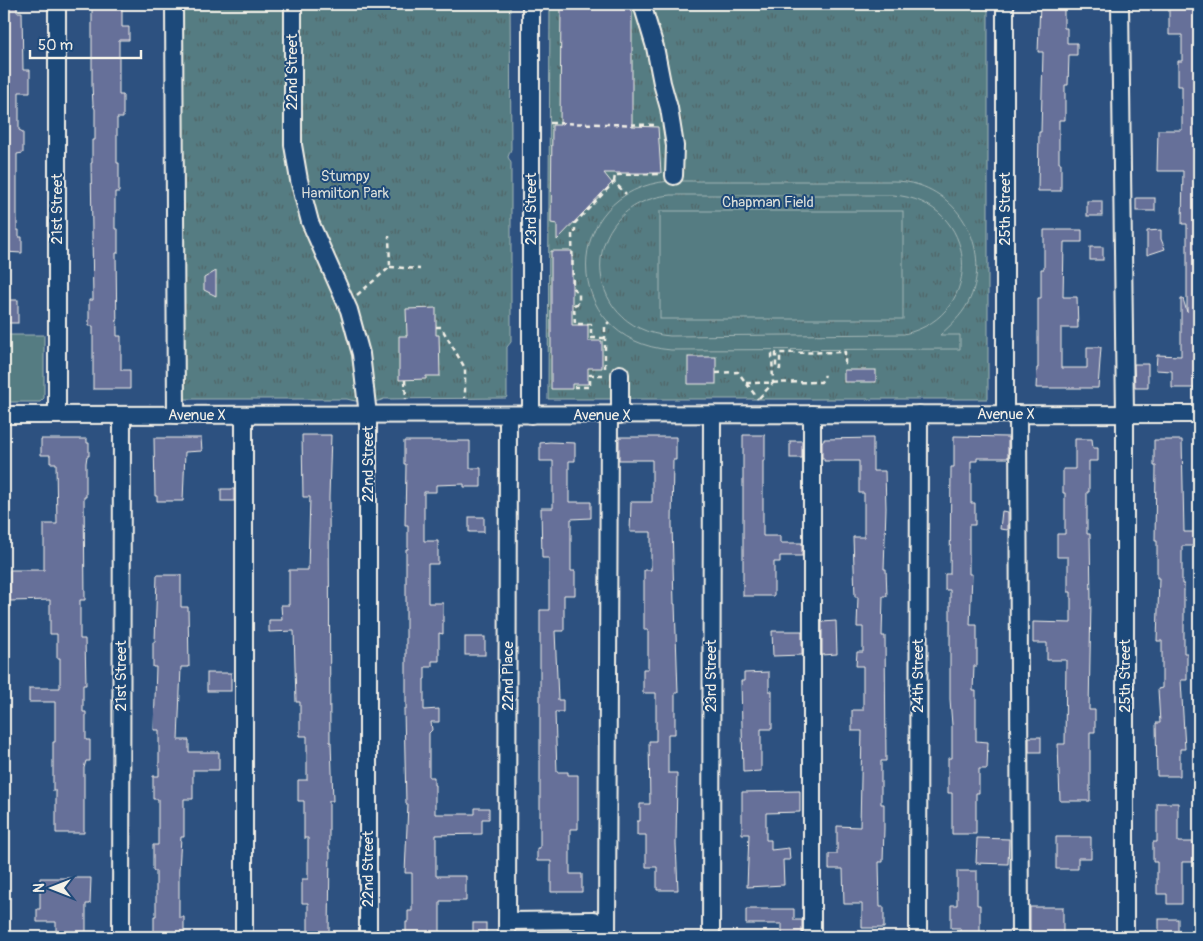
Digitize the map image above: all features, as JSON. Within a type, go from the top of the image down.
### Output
[{"type":"street","name":"21st Street","points":[[57,4],[57,415]]},
{"type":"street","points":[[174,4],[176,415]]},
{"type":"street","name":"22nd Street","points":[[293,4],[293,144],[299,180],[310,222],[349,310],[361,354],[368,415],[368,937]]},
{"type":"street","name":"23rd Street","points":[[531,4],[531,415]]},
{"type":"street","points":[[642,4],[655,47],[669,108],[675,146],[668,175]]},
{"type":"street","name":"25th Street","points":[[1005,4],[1020,937]]},
{"type":"street","name":"25th Street","points":[[1120,4],[1125,414],[1125,937]]},
{"type":"street","points":[[607,937],[615,415],[613,374]]},
{"type":"street","name":"Avenue X","points":[[4,415],[712,415],[758,407],[812,414],[1199,414]]},
{"type":"street","points":[[812,414],[812,937]]},
{"type":"street","name":"24th Street","points":[[918,937],[919,414]]},
{"type":"street","name":"21st Street","points":[[120,937],[122,415]]},
{"type":"street","points":[[244,415],[244,937]]},
{"type":"street","name":"22nd Place","points":[[508,415],[508,937]]},
{"type":"street","name":"23rd Street","points":[[711,937],[712,415]]},
{"type":"street","points":[[508,921],[594,920],[595,937]]},
{"type":"path","points":[[550,124],[661,125]]},
{"type":"path","points":[[605,338],[591,338],[591,324],[575,324],[574,305],[579,303],[579,294],[573,288],[572,233],[575,233],[575,223],[614,182],[615,175],[668,175]]},
{"type":"path","points":[[614,182],[626,194]]},
{"type":"path","points":[[389,236],[390,267]]},
{"type":"path","points":[[356,296],[390,267],[420,269]]},
{"type":"path","points":[[609,322],[605,326],[605,338],[613,374]]},
{"type":"path","points":[[436,327],[440,327],[465,368],[465,398]]},
{"type":"path","points":[[758,407],[773,383],[772,353],[776,353],[776,368],[780,369],[780,352],[845,352],[845,368]]},
{"type":"path","points":[[716,372],[738,372],[758,407]]},
{"type":"path","points":[[605,383],[613,374]]},
{"type":"path","points":[[574,386],[590,386],[590,375],[613,374]]},
{"type":"path","points":[[746,383],[820,382],[825,375]]},
{"type":"path","points":[[405,380],[406,399]]},
{"type":"green space","name":"Stumpy Hamilton Park","points":[[177,4],[510,4],[511,149],[508,157],[511,163],[511,342],[507,347],[506,398],[384,399],[371,402],[347,399],[181,399]]},
{"type":"green space","name":"Chapman Field","points":[[550,4],[988,4],[988,399],[548,399]]},
{"type":"green space","points":[[670,181],[893,181],[916,184],[936,193],[950,204],[962,218],[970,233],[975,250],[977,268],[974,286],[968,303],[952,324],[940,335],[960,335],[960,349],[671,350],[634,341],[608,321],[592,295],[586,266],[592,236],[607,210],[634,190]],"holes":[[[670,195],[893,195],[922,202],[943,217],[956,237],[962,260],[960,283],[950,305],[931,323],[904,334],[670,336],[640,328],[618,312],[605,291],[601,266],[605,242],[618,220],[640,203]]]},
{"type":"green space","points":[[660,211],[903,211],[903,319],[660,319]]},
{"type":"green space","points":[[4,335],[44,335],[44,398],[40,402],[4,402]]},
{"type":"building","points":[[4,4],[17,4],[17,12],[22,12],[23,70],[30,70],[30,92],[19,92],[19,130],[23,132],[23,153],[17,154],[17,230],[19,230],[19,237],[22,237],[22,253],[4,252]]},
{"type":"building","points":[[92,4],[122,4],[122,27],[129,27],[129,40],[119,40],[119,95],[123,95],[123,118],[117,118],[119,192],[115,192],[115,229],[118,229],[118,253],[116,253],[117,336],[121,336],[121,370],[130,370],[130,389],[93,389],[93,326],[89,326],[89,300],[93,300],[91,163],[92,140],[95,140],[95,109],[92,85]]},
{"type":"building","points":[[561,4],[632,4],[632,126],[658,127],[661,173],[604,173],[612,183],[557,240],[557,224],[551,223],[552,125],[560,125]]},
{"type":"building","points":[[1040,4],[1064,4],[1064,28],[1067,28],[1067,43],[1077,43],[1077,55],[1069,55],[1068,85],[1065,85],[1065,120],[1059,120],[1061,191],[1038,191],[1043,52],[1038,52]]},
{"type":"building","points":[[1169,4],[1199,4],[1199,388],[1172,388],[1172,371],[1156,370],[1157,355],[1181,356],[1181,299],[1183,299],[1187,312],[1187,224],[1182,224],[1183,171],[1157,171],[1158,130],[1182,130],[1182,86],[1178,86],[1178,61],[1182,61],[1182,35],[1169,35]]},
{"type":"building","points":[[1136,198],[1155,198],[1155,211],[1136,211]]},
{"type":"building","points":[[1087,201],[1102,201],[1102,216],[1087,216]]},
{"type":"building","points":[[1044,230],[1082,230],[1082,242],[1064,242],[1063,297],[1077,297],[1078,328],[1061,328],[1061,368],[1087,368],[1087,347],[1101,347],[1098,388],[1036,388],[1038,368],[1038,298],[1041,298],[1041,269],[1044,269]]},
{"type":"building","points":[[1161,230],[1161,239],[1165,249],[1147,255],[1147,231]]},
{"type":"building","points":[[1090,247],[1103,247],[1103,260],[1090,260]]},
{"type":"building","points":[[551,251],[572,251],[572,325],[588,325],[588,341],[602,341],[602,368],[588,368],[588,384],[572,384],[572,389],[551,389]]},
{"type":"building","points":[[216,271],[216,296],[204,290],[204,278]]},
{"type":"building","points":[[4,300],[18,300],[18,323],[4,323]]},
{"type":"building","points":[[436,308],[436,335],[439,335],[440,376],[426,376],[426,379],[399,380],[399,336],[407,336],[406,309]]},
{"type":"building","points":[[688,357],[716,357],[716,384],[688,384]]},
{"type":"building","points":[[1134,364],[1148,364],[1148,388],[1135,388]]},
{"type":"building","points":[[844,370],[876,370],[876,382],[844,382]]},
{"type":"building","points":[[302,435],[331,435],[329,497],[330,742],[333,801],[329,801],[329,934],[308,934],[308,903],[302,903],[302,879],[308,879],[308,838],[304,838],[304,801],[298,801],[298,780],[307,780],[307,736],[300,736],[300,702],[296,702],[294,631],[269,632],[269,620],[282,620],[281,605],[289,605],[289,570],[308,570],[310,497],[303,497]]},
{"type":"building","points":[[743,435],[765,435],[763,536],[780,536],[780,543],[802,543],[802,556],[780,556],[780,562],[774,562],[774,596],[743,596]]},
{"type":"building","points":[[954,436],[1008,437],[1008,458],[977,458],[977,461],[971,461],[971,503],[975,503],[975,525],[969,525],[969,574],[972,574],[970,625],[977,625],[977,666],[974,666],[973,691],[976,691],[976,741],[988,742],[987,769],[979,769],[979,793],[976,793],[976,834],[952,834],[952,793],[948,793],[948,758],[952,758],[952,725],[950,699],[950,590],[945,590],[945,574],[950,574],[951,467],[954,467]]},
{"type":"building","points":[[619,437],[676,437],[676,460],[673,460],[672,524],[678,693],[675,693],[675,734],[668,734],[668,773],[677,773],[676,844],[678,890],[657,890],[657,867],[646,867],[646,835],[637,835],[637,821],[640,821],[640,804],[650,804],[649,741],[656,741],[656,693],[643,693],[643,669],[648,669],[648,630],[644,630],[644,570],[651,570],[651,532],[630,532],[631,502],[652,502],[652,460],[619,460]]},
{"type":"building","points":[[154,438],[201,438],[202,451],[185,452],[183,501],[157,501],[157,496],[155,496]]},
{"type":"building","points":[[873,438],[873,471],[885,471],[886,508],[884,569],[886,569],[887,596],[883,596],[882,636],[885,636],[886,761],[881,761],[881,804],[884,804],[884,828],[883,862],[879,862],[880,907],[884,907],[884,928],[862,928],[862,904],[844,904],[843,869],[829,869],[829,854],[837,854],[837,826],[860,827],[862,731],[852,731],[852,710],[863,710],[863,666],[856,666],[857,652],[863,652],[863,627],[857,627],[858,597],[855,597],[853,537],[864,537],[864,493],[859,493],[859,461],[824,461],[824,458],[822,458],[822,441],[824,439]]},
{"type":"building","points":[[41,439],[87,439],[87,443],[89,443],[89,456],[87,456],[86,463],[86,497],[84,497],[85,600],[80,600],[80,639],[85,639],[86,685],[83,685],[83,712],[86,712],[86,740],[90,740],[90,761],[86,761],[84,768],[84,833],[56,833],[56,791],[53,791],[55,702],[29,702],[29,688],[60,688],[60,658],[57,658],[57,634],[50,634],[50,600],[10,601],[10,570],[44,570],[44,524],[57,524],[56,463],[50,463],[50,455],[41,455]]},
{"type":"building","points":[[1075,439],[1092,439],[1093,448],[1098,448],[1098,461],[1089,461],[1089,492],[1087,492],[1087,534],[1090,534],[1091,601],[1089,710],[1095,710],[1095,732],[1090,732],[1090,801],[1060,801],[1058,744],[1065,744],[1066,660],[1047,660],[1047,643],[1033,643],[1033,622],[1071,623],[1071,592],[1068,592],[1068,557],[1057,557],[1057,534],[1065,534],[1063,469],[1075,469]]},
{"type":"building","points":[[1154,440],[1182,440],[1184,532],[1199,532],[1199,546],[1182,546],[1184,653],[1187,653],[1187,680],[1181,680],[1185,749],[1180,749],[1180,776],[1157,776],[1156,723],[1160,723],[1158,689],[1162,688],[1162,641],[1157,641],[1159,578],[1157,578],[1157,541],[1155,541],[1156,466],[1154,466]]},
{"type":"building","points":[[404,441],[470,441],[470,468],[481,468],[481,487],[464,487],[464,484],[436,485],[436,492],[424,492],[424,541],[438,541],[438,564],[428,564],[428,603],[443,603],[443,634],[439,633],[439,661],[432,661],[432,667],[425,667],[424,679],[424,710],[439,709],[439,722],[431,722],[432,730],[429,733],[429,777],[434,777],[435,814],[475,814],[475,808],[489,808],[489,819],[482,819],[482,834],[436,835],[436,876],[466,876],[466,901],[440,901],[440,936],[406,936],[408,911],[412,911],[412,873],[405,873],[408,804],[406,804],[404,709],[406,709],[406,549],[408,549],[408,525],[405,525],[406,464],[404,464]]},
{"type":"building","points":[[790,441],[802,441],[802,458],[790,458]]},
{"type":"building","points":[[540,443],[575,443],[575,461],[569,461],[569,502],[591,502],[591,518],[571,519],[571,571],[575,571],[575,595],[564,595],[564,631],[555,631],[558,700],[563,700],[563,712],[555,712],[557,772],[568,772],[568,775],[578,775],[578,829],[570,829],[570,874],[582,874],[582,892],[551,892],[551,861],[537,861],[537,848],[540,848],[540,610],[549,610],[549,558],[542,558],[541,508],[553,508],[553,461],[540,461]]},
{"type":"building","points":[[221,489],[234,489],[234,501],[221,501]]},
{"type":"building","points":[[1002,511],[1008,512],[1008,530],[1000,529]]},
{"type":"building","points":[[469,517],[484,517],[484,532],[469,532]]},
{"type":"building","points":[[157,575],[181,575],[181,607],[188,607],[189,667],[181,667],[178,740],[189,740],[189,752],[219,752],[219,770],[193,770],[193,799],[184,799],[184,837],[181,837],[179,871],[179,917],[184,917],[184,937],[154,937],[156,871],[153,871],[153,845],[158,845],[158,799],[153,799],[153,776],[159,776],[159,730],[154,730],[156,667],[153,667]]},
{"type":"building","points":[[836,621],[837,654],[822,655],[822,622]]},
{"type":"building","points":[[772,631],[802,631],[802,655],[773,656]]},
{"type":"building","points":[[465,637],[485,637],[485,655],[465,655]]},
{"type":"building","points":[[769,672],[769,691],[772,691],[772,729],[761,729],[761,771],[743,772],[741,681],[744,681],[744,673]]},
{"type":"building","points":[[207,673],[231,673],[231,691],[207,691]]},
{"type":"building","points":[[1029,737],[1041,737],[1041,752],[1029,752]]},
{"type":"building","points":[[800,791],[800,812],[766,813],[766,840],[771,840],[771,850],[789,848],[790,860],[783,860],[784,885],[747,887],[749,834],[742,834],[742,792]]},
{"type":"building","points":[[1157,803],[1178,803],[1178,842],[1193,842],[1193,862],[1182,862],[1182,904],[1167,904],[1167,894],[1157,894],[1157,862],[1153,862],[1153,842],[1157,842]]},
{"type":"building","points":[[1056,837],[1091,837],[1091,858],[1078,858],[1078,869],[1056,869]]},
{"type":"building","points":[[977,838],[1009,839],[1008,864],[976,863]]},
{"type":"building","points":[[957,871],[977,871],[977,905],[980,905],[980,935],[960,935],[960,928],[951,928],[951,905],[957,905]]},
{"type":"building","points":[[40,878],[91,878],[90,904],[86,904],[86,937],[56,937],[56,922],[37,922],[37,909],[40,909]]},
{"type":"building","points":[[1030,907],[1063,907],[1063,937],[1030,937]]},
{"type":"building","points":[[746,909],[794,909],[794,920],[802,920],[802,935],[782,935],[782,924],[746,924]]},
{"type":"building","points":[[1159,919],[1178,919],[1178,937],[1159,937]]},
{"type":"building","points":[[473,923],[486,923],[486,937],[473,937]]}]
